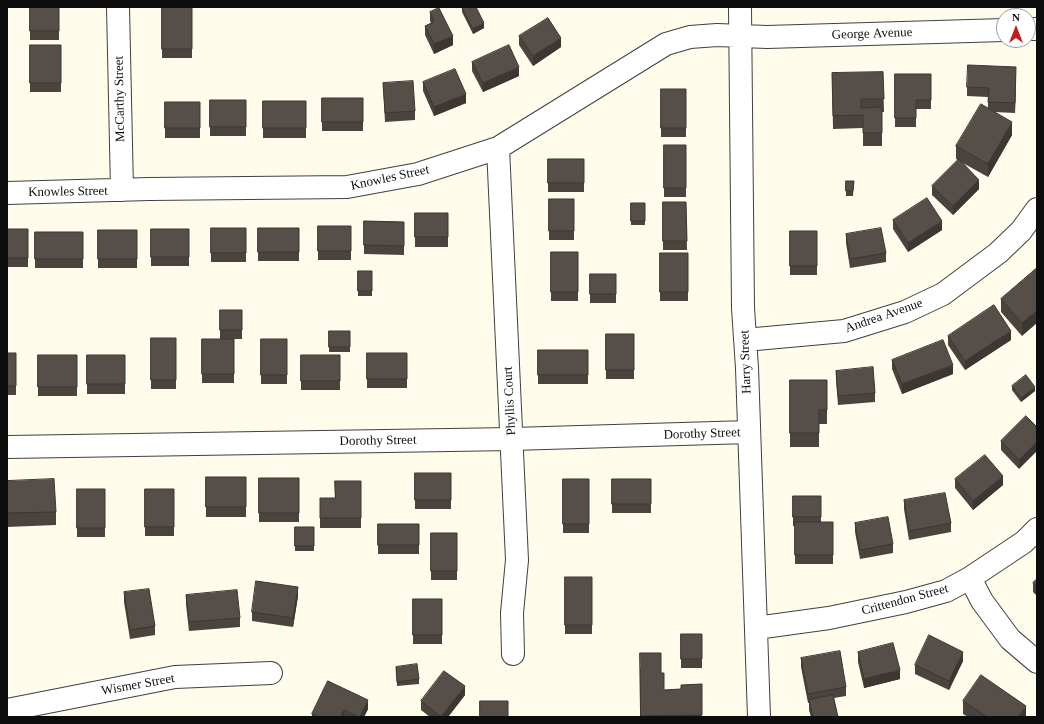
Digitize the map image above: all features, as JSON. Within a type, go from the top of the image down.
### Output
[{"type":"street","name":"McCarthy Street","points":[[118,7],[122,190]]},
{"type":"street","name":"Harry Street","points":[[740,7],[743,308],[759,717]]},
{"type":"street","name":"George Avenue","points":[[740,36],[767,37],[996,30]]},
{"type":"street","name":"Knowles Street","points":[[7,193],[347,187],[418,174],[498,148],[666,44],[690,37],[717,35],[740,36]]},
{"type":"street","name":"Phyllis Court","points":[[498,148],[517,560],[512,613],[513,654]]},
{"type":"street","name":"Andrea Avenue","points":[[745,340],[844,331],[905,312],[943,294],[998,253],[1021,231],[1037,209]]},
{"type":"street","name":"Dorothy Street","points":[[7,447],[512,439],[749,432]]},
{"type":"street","name":"Crittendon Street","points":[[756,628],[829,618],[946,592],[1024,542],[1037,529]]},
{"type":"street","points":[[970,578],[982,601],[1010,638],[1037,662]]},
{"type":"street","name":"Wismer Street","points":[[7,710],[175,677],[271,673]]},
{"type":"building","points":[[30,7],[59,7],[59,31],[30,31]]},
{"type":"building","points":[[162,7],[192,7],[192,49],[162,49]]},
{"type":"building","points":[[476,7],[484,23],[473,29],[462,8]]},
{"type":"building","points":[[439,8],[453,36],[434,44],[425,26],[434,22],[430,12]]},
{"type":"building","points":[[548,18],[561,38],[533,56],[519,36]]},
{"type":"building","points":[[30,45],[61,45],[61,83],[30,83]]},
{"type":"building","points":[[509,45],[519,67],[483,83],[472,62]]},
{"type":"building","points":[[968,65],[1016,67],[1015,103],[988,102],[989,88],[967,87]]},
{"type":"building","points":[[455,69],[466,94],[434,107],[423,82]]},
{"type":"building","points":[[883,72],[884,99],[861,99],[861,108],[882,107],[882,133],[863,133],[863,115],[833,116],[832,73]]},
{"type":"building","points":[[895,74],[931,74],[931,100],[916,100],[916,118],[895,118]]},
{"type":"building","points":[[413,81],[415,111],[385,113],[383,83]]},
{"type":"building","points":[[661,89],[686,89],[686,128],[661,128]]},
{"type":"building","points":[[322,98],[363,98],[363,122],[322,122]]},
{"type":"building","points":[[210,100],[246,100],[246,127],[210,127]]},
{"type":"building","points":[[263,101],[306,101],[306,128],[263,128]]},
{"type":"building","points":[[165,102],[200,102],[200,128],[165,128]]},
{"type":"building","points":[[981,104],[1012,122],[988,164],[956,146]]},
{"type":"building","points":[[664,145],[686,145],[686,188],[664,188]]},
{"type":"building","points":[[548,159],[584,159],[584,183],[548,183]]},
{"type":"building","points":[[959,159],[979,180],[953,206],[932,186]]},
{"type":"building","points":[[846,181],[854,181],[853,191],[846,191]]},
{"type":"building","points":[[927,198],[942,221],[908,243],[893,220]]},
{"type":"building","points":[[549,199],[574,199],[574,231],[549,231]]},
{"type":"building","points":[[663,202],[686,202],[687,241],[663,241]]},
{"type":"building","points":[[631,203],[645,203],[645,221],[631,221]]},
{"type":"building","points":[[415,213],[448,213],[448,237],[415,237]]},
{"type":"building","points":[[364,221],[404,222],[404,246],[364,245]]},
{"type":"building","points":[[318,226],[351,226],[351,251],[318,251]]},
{"type":"building","points":[[211,228],[246,228],[246,253],[211,253]]},
{"type":"building","points":[[258,228],[299,228],[299,252],[258,252]]},
{"type":"building","points":[[881,228],[886,253],[850,259],[846,234]]},
{"type":"building","points":[[7,229],[28,229],[28,258],[7,258]]},
{"type":"building","points":[[151,229],[189,229],[189,257],[151,257]]},
{"type":"building","points":[[98,230],[137,230],[137,259],[98,259]]},
{"type":"building","points":[[790,231],[817,231],[817,266],[790,266]]},
{"type":"building","points":[[35,232],[83,232],[83,259],[35,259]]},
{"type":"building","points":[[551,252],[578,252],[578,292],[551,292]]},
{"type":"building","points":[[660,253],[688,253],[688,292],[660,292]]},
{"type":"building","points":[[1037,268],[1037,310],[1022,323],[1001,299]]},
{"type":"building","points":[[358,271],[372,271],[372,291],[358,291]]},
{"type":"building","points":[[590,274],[616,274],[616,294],[590,294]]},
{"type":"building","points":[[994,305],[1011,331],[965,361],[948,336]]},
{"type":"building","points":[[220,310],[242,310],[242,330],[220,330]]},
{"type":"building","points":[[329,331],[350,331],[350,347],[329,347]]},
{"type":"building","points":[[606,334],[634,334],[634,370],[606,370]]},
{"type":"building","points":[[151,338],[176,338],[176,380],[151,380]]},
{"type":"building","points":[[202,339],[234,339],[234,374],[202,374]]},
{"type":"building","points":[[261,339],[287,339],[287,375],[261,375]]},
{"type":"building","points":[[943,340],[953,365],[902,384],[892,360]]},
{"type":"building","points":[[538,350],[588,350],[588,375],[538,375]]},
{"type":"building","points":[[7,353],[16,353],[16,386],[7,386]]},
{"type":"building","points":[[367,353],[407,353],[407,379],[367,379]]},
{"type":"building","points":[[38,355],[77,355],[77,387],[38,387]]},
{"type":"building","points":[[87,355],[125,355],[125,384],[87,384]]},
{"type":"building","points":[[301,355],[340,355],[340,381],[301,381]]},
{"type":"building","points":[[873,367],[875,393],[838,396],[836,371]]},
{"type":"building","points":[[1026,375],[1035,387],[1021,398],[1012,386]]},
{"type":"building","points":[[790,380],[827,380],[827,410],[819,410],[819,433],[790,433]]},
{"type":"building","points":[[1026,416],[1037,427],[1037,442],[1019,460],[1001,441]]},
{"type":"building","points":[[985,455],[1003,476],[973,501],[955,479]]},
{"type":"building","points":[[415,473],[451,473],[451,500],[415,500]]},
{"type":"building","points":[[206,477],[246,477],[246,507],[206,507]]},
{"type":"building","points":[[259,478],[299,478],[299,513],[259,513]]},
{"type":"building","points":[[54,479],[56,512],[7,513],[7,481]]},
{"type":"building","points":[[563,479],[589,479],[589,524],[563,524]]},
{"type":"building","points":[[612,479],[651,479],[651,504],[612,504]]},
{"type":"building","points":[[335,481],[361,481],[361,518],[320,518],[320,498],[335,498]]},
{"type":"building","points":[[77,489],[105,489],[105,528],[77,528]]},
{"type":"building","points":[[145,489],[174,489],[174,527],[145,527]]},
{"type":"building","points":[[945,493],[951,523],[909,531],[904,500]]},
{"type":"building","points":[[793,496],[821,496],[821,517],[793,517]]},
{"type":"building","points":[[888,517],[893,544],[860,550],[855,523]]},
{"type":"building","points":[[795,522],[833,522],[833,555],[795,555]]},
{"type":"building","points":[[378,524],[419,524],[419,545],[378,545]]},
{"type":"building","points":[[295,527],[314,527],[314,546],[295,546]]},
{"type":"building","points":[[431,533],[457,533],[457,571],[431,571]]},
{"type":"building","points":[[565,577],[592,577],[592,625],[565,625]]},
{"type":"building","points":[[1037,579],[1037,587],[1033,583]]},
{"type":"building","points":[[256,581],[298,587],[293,618],[252,612]]},
{"type":"building","points":[[149,589],[155,626],[130,630],[124,592]]},
{"type":"building","points":[[237,590],[240,618],[189,622],[186,595]]},
{"type":"building","points":[[413,599],[442,599],[442,635],[413,635]]},
{"type":"building","points":[[681,634],[702,634],[702,659],[681,659]]},
{"type":"building","points":[[929,635],[963,652],[949,681],[915,665]]},
{"type":"building","points":[[893,643],[900,670],[864,679],[858,652]]},
{"type":"building","points":[[840,651],[846,687],[808,694],[801,658]]},
{"type":"building","points":[[640,653],[661,653],[661,673],[664,673],[664,690],[681,689],[681,685],[702,684],[702,715],[641,716]]},
{"type":"building","points":[[417,664],[419,679],[397,682],[396,667]]},
{"type":"building","points":[[444,671],[465,686],[441,717],[421,701]]},
{"type":"building","points":[[981,675],[1026,706],[1018,717],[987,717],[963,701]]},
{"type":"building","points":[[328,681],[368,700],[360,717],[344,710],[341,717],[318,717],[312,714]]},
{"type":"building","points":[[833,695],[838,717],[813,717],[809,700]]},
{"type":"building","points":[[480,701],[508,701],[508,717],[480,717]]}]
